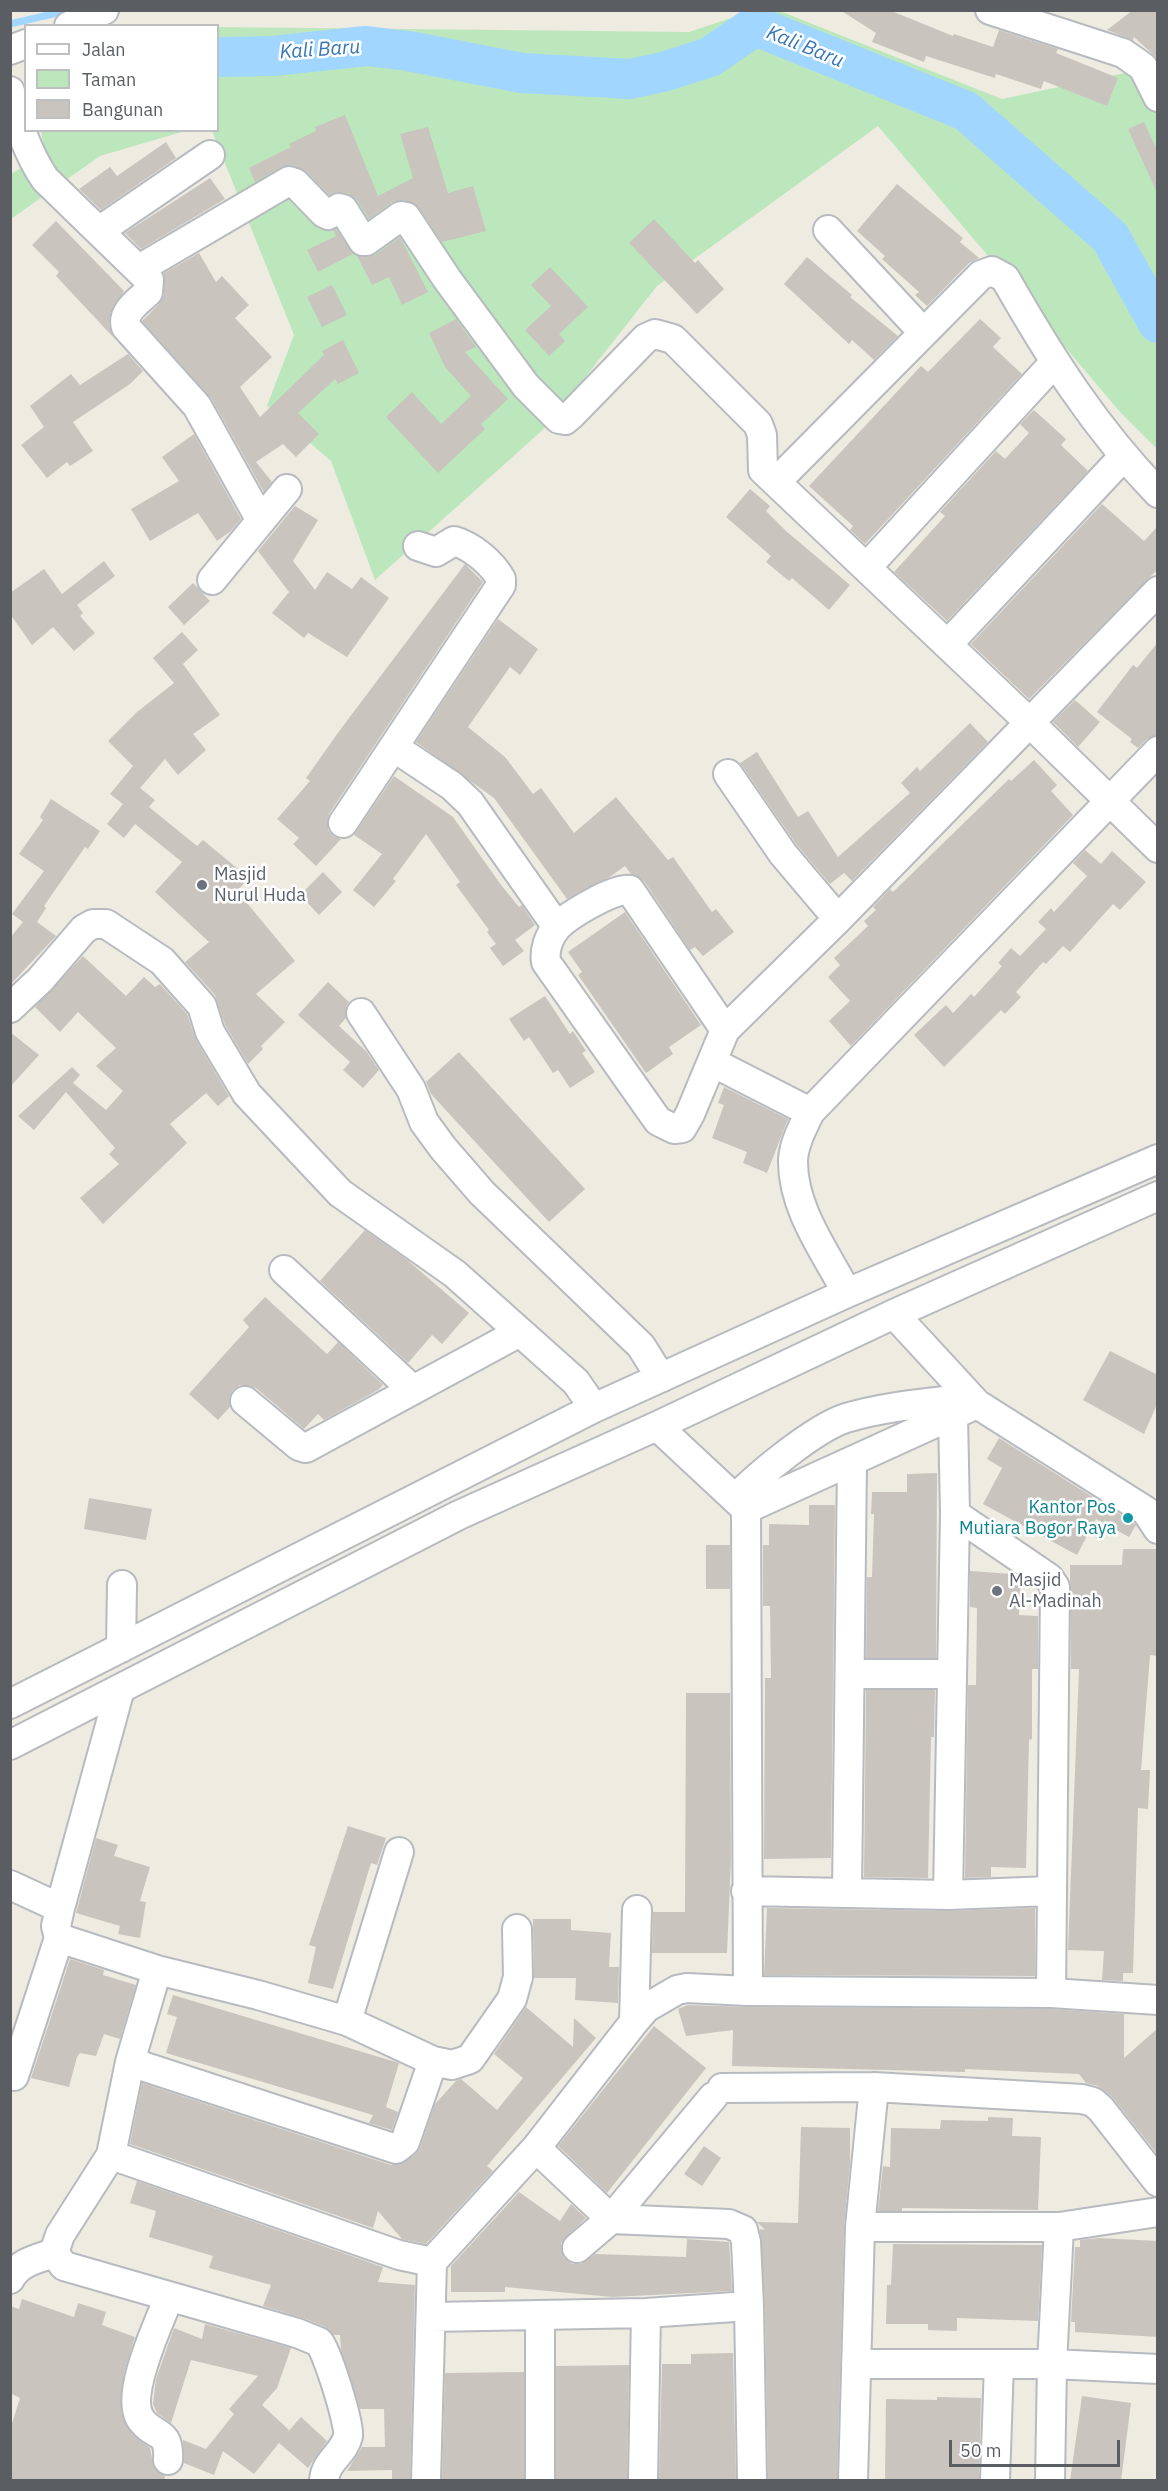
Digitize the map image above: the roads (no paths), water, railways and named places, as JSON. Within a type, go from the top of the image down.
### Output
[{"type":"street","points":[[73,24],[104,10]]},
{"type":"street","points":[[990,10],[1150,62],[1158,97]]},
{"type":"street","points":[[12,101],[37,167],[52,187],[149,280],[149,288],[127,313],[124,320],[126,327],[197,405],[260,519]]},
{"type":"street","points":[[99,231],[210,155]]},
{"type":"street","points":[[139,269],[289,181],[295,183],[324,213],[328,215],[339,208],[343,209],[363,241],[366,242],[401,216],[406,217],[447,279],[526,386],[556,418],[565,420],[572,414],[646,338],[664,335],[684,349],[758,424],[762,435],[763,470],[948,644],[1158,848]]},
{"type":"street","points":[[828,230],[922,332]]},
{"type":"street","points":[[776,482],[922,332],[981,275],[995,271],[1005,279],[1054,363],[1123,457],[1158,494]]},
{"type":"street","points":[[867,567],[1054,363]]},
{"type":"street","points":[[948,644],[1123,457]]},
{"type":"street","points":[[212,580],[287,489]]},
{"type":"street","points":[[344,823],[501,582],[497,572],[465,544],[454,540],[436,552],[418,546]]},
{"type":"street","points":[[725,1030],[630,890],[616,890],[557,927],[548,942],[546,962],[660,1124],[674,1129],[685,1125],[725,1030],[838,919],[1028,721],[1158,591]]},
{"type":"street","points":[[395,748],[452,786],[470,803],[557,927]]},
{"type":"street","points":[[847,1293],[806,1217],[794,1179],[794,1152],[810,1112],[1158,751]]},
{"type":"street","points":[[728,774],[783,854],[838,919]]},
{"type":"street","points":[[10,1008],[40,980],[84,929],[101,923],[115,929],[162,961],[202,1006],[210,1032],[248,1094],[340,1193],[454,1274],[576,1382],[594,1408]]},
{"type":"street","points":[[361,1013],[411,1089],[424,1122],[443,1148],[482,1193],[641,1346],[661,1378]]},
{"type":"street","points":[[712,1062],[810,1112]]},
{"type":"street","points":[[10,1704],[444,1481],[594,1408],[847,1293],[1154,1171]]},
{"type":"street","points":[[10,1744],[459,1515],[657,1426],[894,1314],[1158,1196]]},
{"type":"street","points":[[284,1270],[413,1390]]},
{"type":"street","points":[[894,1314],[967,1406],[1146,1511],[1158,1529]]},
{"type":"street","points":[[245,1401],[299,1446],[306,1448],[520,1332]]},
{"type":"street","points":[[740,1504],[852,1461],[967,1406]]},
{"type":"street","points":[[748,1991],[740,1504],[752,1481],[825,1429],[845,1419],[894,1408],[967,1406]]},
{"type":"street","points":[[948,1895],[955,1514],[967,1406]]},
{"type":"street","points":[[657,1426],[740,1504]]},
{"type":"street","points":[[847,1893],[852,1461]]},
{"type":"street","points":[[444,1481],[459,1515]]},
{"type":"street","points":[[955,1514],[1049,1578],[1055,1587],[1051,1993]]},
{"type":"street","points":[[121,1648],[122,1584]]},
{"type":"street","points":[[851,1674],[951,1674]]},
{"type":"street","points":[[14,2076],[59,1938],[56,1926],[60,1908],[120,1689]]},
{"type":"street","points":[[347,2021],[399,1852]]},
{"type":"street","points":[[10,1885],[60,1908]]},
{"type":"street","points":[[746,1891],[948,1895],[1051,1891]]},
{"type":"street","points":[[634,2022],[637,1910]]},
{"type":"street","points":[[59,1938],[157,1970],[258,1995],[347,2021],[433,2061],[452,2066],[467,2061],[501,2017],[517,1983],[517,1929]]},
{"type":"street","points":[[54,2253],[60,2235],[111,2155],[130,2062],[157,1970]]},
{"type":"street","points":[[426,2481],[432,2262],[536,2148],[646,2008],[677,1990],[687,1988],[748,1991],[1051,1993],[1158,2000]]},
{"type":"street","points":[[130,2062],[396,2149],[405,2142],[433,2061]]},
{"type":"street","points":[[854,2481],[860,2227],[874,2087]]},
{"type":"street","points":[[577,2248],[610,2219],[718,2092],[874,2087],[1049,2096],[1090,2101],[1101,2109],[1158,2182]]},
{"type":"street","points":[[536,2148],[610,2219],[729,2224],[740,2228],[746,2236],[752,2481]]},
{"type":"street","points":[[111,2155],[399,2255],[432,2262]]},
{"type":"street","points":[[860,2227],[1059,2227],[1158,2212]]},
{"type":"street","points":[[1050,2481],[1052,2364],[1059,2227]]},
{"type":"street","points":[[10,2279],[14,2271],[28,2261],[54,2253]]},
{"type":"street","points":[[54,2253],[64,2266],[297,2333],[322,2345],[348,2426],[343,2448],[329,2462],[324,2481]]},
{"type":"street","points":[[168,2460],[169,2449],[165,2437],[156,2429],[148,2427],[136,2410],[136,2388],[169,2297]]},
{"type":"street","points":[[431,2317],[645,2313],[749,2306]]},
{"type":"street","points":[[643,2481],[645,2313]]},
{"type":"street","points":[[540,2315],[540,2481]]},
{"type":"street","points":[[856,2364],[1052,2364],[1158,2369]]},
{"type":"street","points":[[995,2481],[999,2364]]},
{"type":"waterway","points":[[10,24],[70,10]]},
{"type":"waterway","name":"Kali Baru","points":[[219,57],[273,56],[366,46],[408,51],[522,73],[630,79],[663,72],[710,57],[755,26],[966,111],[1110,237],[1158,323]]},
{"type":"place","name":"Masjid Nurul Huda","points":[[202,885]]},
{"type":"place","name":"Kantor Pos Mutiara Bogor Raya","points":[[1128,1518]]},
{"type":"place","name":"Masjid Al-Madinah","points":[[997,1591]]}]
